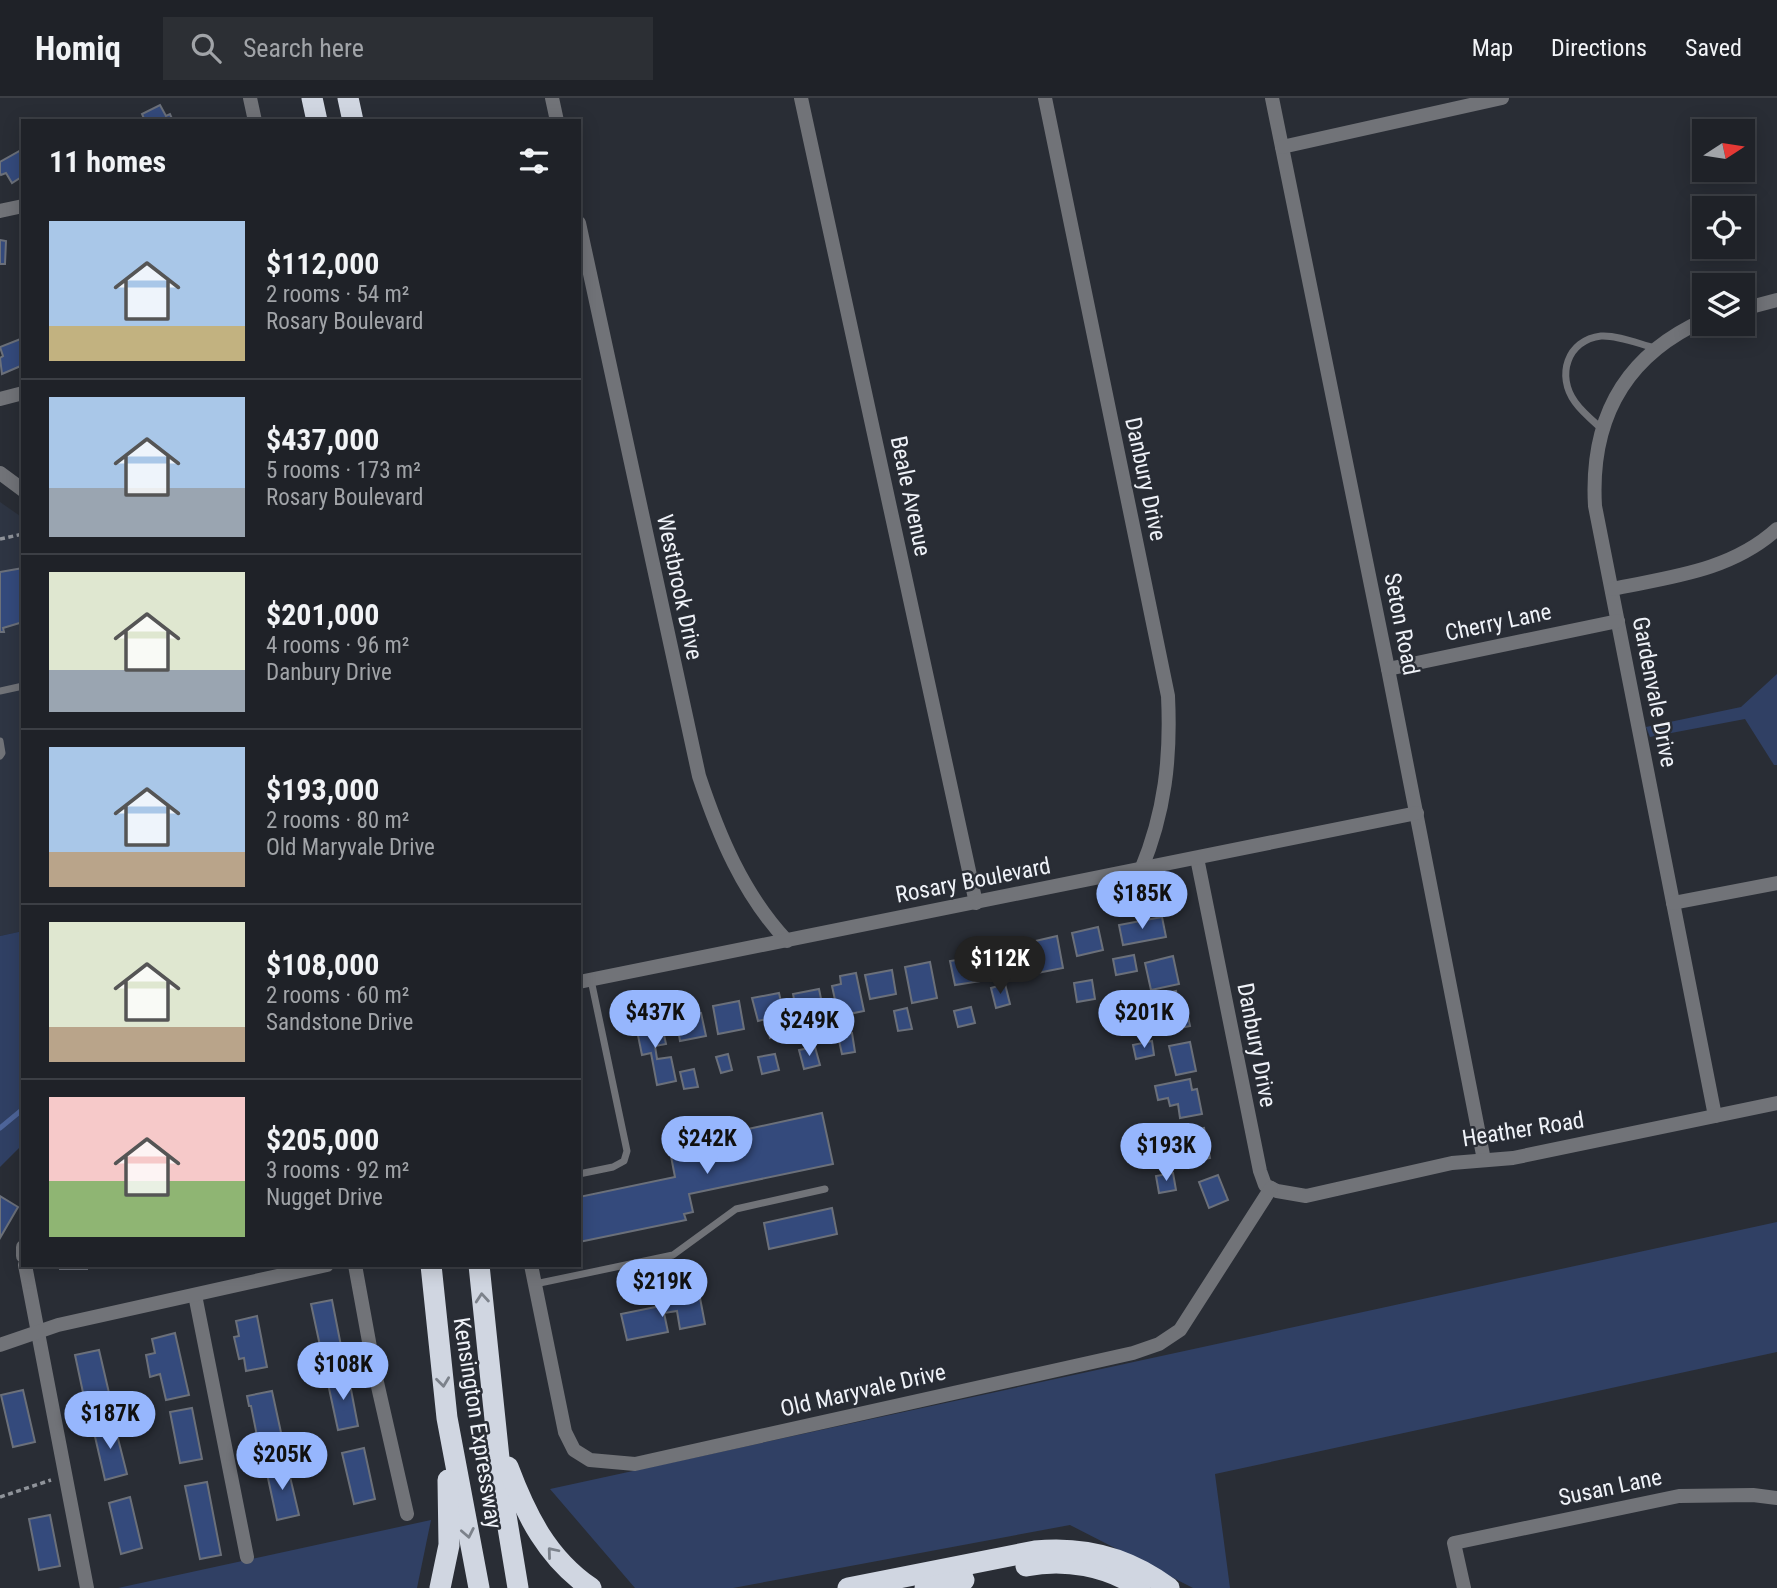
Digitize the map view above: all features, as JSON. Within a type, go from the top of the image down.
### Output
[{"type":"highway","points":[[312,98],[317,119]]},
{"type":"highway","points":[[348,98],[352,119]]},
{"type":"highway","name":"Kensington Expressway","points":[[431,1267],[447,1418],[479,1588]]},
{"type":"highway","name":"Kensington Expressway","points":[[479,1267],[497,1439],[518,1588]]},
{"type":"highway","points":[[440,1588],[449,1545],[447,1418]]},
{"type":"highway","points":[[497,1439],[523,1507],[538,1535],[555,1558],[591,1588]]},
{"type":"highway","points":[[848,1588],[1058,1548],[1088,1550],[1112,1557],[1140,1569],[1169,1588]]},
{"type":"highway","points":[[925,1588],[1033,1565],[1068,1563],[1108,1572],[1140,1588]]},
{"type":"street","points":[[250,98],[255,119]]},
{"type":"street","points":[[552,98],[557,119]]},
{"type":"street","name":"Beale Avenue","points":[[801,98],[976,903]]},
{"type":"street","name":"Danbury Drive","points":[[1045,98],[1168,696],[1167,773],[1161,810],[1141,870]]},
{"type":"street","name":"Seton Road","points":[[1272,98],[1417,813],[1484,1160]]},
{"type":"street","points":[[1282,147],[1502,98]]},
{"type":"street","points":[[0,211],[21,206]]},
{"type":"street","name":"Westbrook Drive","points":[[581,232],[699,775],[732,862],[762,912],[787,941]]},
{"type":"street","points":[[1755,306],[1777,300]]},
{"type":"street","name":"Gardenvale Drive","points":[[1692,326],[1656,349],[1636,368],[1619,392],[1597,447],[1594,486],[1595,506],[1715,1116]]},
{"type":"street","points":[[0,399],[21,394]]},
{"type":"street","points":[[0,473],[21,489]]},
{"type":"street","points":[[1612,589],[1709,568],[1752,549],[1777,529]]},
{"type":"street","name":"Cherry Lane","points":[[1388,669],[1618,621]]},
{"type":"street","name":"Rosary Boulevard","points":[[585,981],[1417,813]]},
{"type":"street","name":"Danbury Drive","points":[[1197,858],[1259,1171],[1265,1185],[1274,1189]]},
{"type":"street","points":[[1673,903],[1777,883]]},
{"type":"street","name":"Heather Road","points":[[1274,1189],[1306,1196],[1452,1163],[1513,1158],[1777,1102]]},
{"type":"street","name":"Old Maryvale Drive","points":[[531,1267],[565,1432],[574,1450],[590,1460],[635,1464],[1133,1353],[1160,1344],[1180,1330],[1274,1189]]},
{"type":"street","points":[[25,1267],[87,1588]]},
{"type":"street","points":[[0,1345],[58,1325],[318,1267]]},
{"type":"street","points":[[355,1267],[374,1369],[407,1514]]},
{"type":"street","points":[[195,1295],[247,1557]]},
{"type":"street","name":"Susan Lane","points":[[1464,1588],[1454,1543],[1679,1496],[1753,1495],[1777,1498]]},
{"type":"lane","points":[[1602,429],[1576,404],[1567,390],[1567,358],[1575,347],[1602,336],[1656,349]]},
{"type":"lane","points":[[0,691],[21,686]]},
{"type":"lane","points":[[0,741],[0,756]]},
{"type":"lane","points":[[581,1174],[613,1167],[624,1161],[627,1151],[585,981]]},
{"type":"lane","points":[[535,1284],[673,1255],[736,1209],[825,1189]]},
{"type":"path","points":[[0,539],[21,534]]},
{"type":"path","points":[[0,1497],[66,1474]]},
{"type":"shaded area","points":[[0,502],[21,517],[21,931],[0,936]]},
{"type":"shaded area","points":[[1777,674],[1777,765],[1774,765],[1745,719],[1650,737],[1646,727],[1741,707]]},
{"type":"shaded area","points":[[21,931],[21,1146],[0,1167],[0,936]]},
{"type":"shaded area","points":[[1777,1222],[1777,1352],[1215,1474],[1230,1588],[1193,1588],[1070,1525],[733,1588],[635,1588],[550,1489]]},
{"type":"shaded area","points":[[431,1520],[417,1588],[118,1588]]},
{"type":"building","points":[[160,105],[166,116],[170,114],[172,119],[144,119],[142,114]]},
{"type":"building","points":[[21,150],[21,177],[12,183],[6,173],[1,175],[0,162]]},
{"type":"building","points":[[0,240],[6,241],[5,264],[0,264]]},
{"type":"building","points":[[21,339],[21,366],[2,374],[0,358],[3,356],[0,347]]},
{"type":"building","points":[[21,568],[21,623],[3,628],[4,632],[0,632],[0,572]]},
{"type":"building","points":[[1162,917],[1166,937],[1123,945],[1119,925]]},
{"type":"building","points":[[1098,927],[1103,950],[1077,956],[1072,933]]},
{"type":"building","points":[[1057,936],[1063,968],[1037,973],[1031,942]]},
{"type":"building","points":[[1017,948],[1024,978],[998,983],[992,954]]},
{"type":"building","points":[[1134,955],[1137,971],[1116,975],[1113,959]]},
{"type":"building","points":[[1173,956],[1179,984],[1151,990],[1145,963]]},
{"type":"building","points":[[977,957],[981,981],[955,985],[950,961]]},
{"type":"building","points":[[930,962],[937,998],[912,1003],[905,967]]},
{"type":"building","points":[[892,970],[896,994],[870,999],[865,975]]},
{"type":"building","points":[[856,973],[864,1011],[849,1014],[847,1007],[837,1009],[832,986],[841,984],[840,976]]},
{"type":"building","points":[[1092,980],[1095,999],[1077,1002],[1074,983]]},
{"type":"building","points":[[1005,984],[1010,1004],[996,1008],[991,988]]},
{"type":"building","points":[[819,989],[826,1023],[800,1028],[793,994]]},
{"type":"building","points":[[1176,991],[1179,1003],[1185,1002],[1190,1026],[1166,1031],[1158,995]]},
{"type":"building","points":[[779,993],[788,1033],[770,1038],[766,1019],[758,1021],[752,998]]},
{"type":"building","points":[[739,1001],[744,1029],[718,1034],[713,1006]]},
{"type":"building","points":[[971,1007],[975,1023],[958,1027],[954,1011]]},
{"type":"building","points":[[907,1008],[912,1029],[898,1031],[894,1011]]},
{"type":"building","points":[[701,1013],[706,1036],[680,1041],[676,1018]]},
{"type":"building","points":[[646,1019],[647,1024],[661,1021],[666,1044],[655,1046],[657,1059],[671,1057],[676,1081],[657,1085],[651,1053],[642,1055],[635,1021]]},
{"type":"building","points":[[852,1033],[855,1052],[842,1054],[838,1036]]},
{"type":"building","points":[[1152,1041],[1154,1055],[1136,1059],[1133,1045]]},
{"type":"building","points":[[1190,1042],[1196,1071],[1176,1075],[1169,1046]]},
{"type":"building","points":[[815,1047],[820,1065],[804,1069],[799,1050]]},
{"type":"building","points":[[728,1054],[732,1070],[721,1073],[716,1057]]},
{"type":"building","points":[[775,1054],[779,1070],[762,1074],[758,1057]]},
{"type":"building","points":[[694,1069],[698,1087],[684,1089],[680,1072]]},
{"type":"building","points":[[1190,1079],[1192,1090],[1197,1089],[1202,1114],[1180,1118],[1178,1104],[1170,1106],[1168,1098],[1158,1100],[1155,1086]]},
{"type":"building","points":[[822,1113],[833,1164],[689,1194],[693,1212],[684,1214],[686,1220],[581,1242],[581,1197],[675,1177],[670,1151],[750,1134],[748,1129]]},
{"type":"building","points":[[1204,1128],[1210,1158],[1190,1162],[1184,1132]]},
{"type":"building","points":[[1164,1131],[1168,1148],[1153,1151],[1149,1134]]},
{"type":"building","points":[[1173,1173],[1176,1190],[1159,1193],[1156,1176]]},
{"type":"building","points":[[1218,1175],[1228,1200],[1209,1208],[1199,1182]]},
{"type":"building","points":[[0,1196],[18,1207],[0,1238]]},
{"type":"building","points":[[832,1208],[837,1234],[769,1249],[764,1223]]},
{"type":"building","points":[[60,1267],[87,1267],[87,1269]]},
{"type":"building","points":[[700,1298],[705,1324],[680,1329],[677,1311],[664,1313],[668,1332],[627,1340],[621,1314]]},
{"type":"building","points":[[332,1300],[342,1351],[322,1355],[311,1304]]},
{"type":"building","points":[[257,1316],[267,1367],[246,1371],[244,1358],[239,1359],[234,1337],[239,1336],[236,1321]]},
{"type":"building","points":[[175,1333],[189,1395],[166,1400],[160,1374],[150,1377],[146,1355],[155,1353],[152,1339]]},
{"type":"building","points":[[99,1350],[113,1410],[88,1416],[75,1355]]},
{"type":"building","points":[[348,1374],[358,1426],[338,1430],[327,1379]]},
{"type":"building","points":[[23,1390],[35,1442],[13,1447],[1,1395]]},
{"type":"building","points":[[272,1391],[285,1451],[261,1456],[247,1396]]},
{"type":"building","points":[[192,1408],[202,1459],[180,1463],[170,1412]]},
{"type":"building","points":[[114,1423],[127,1474],[105,1480],[93,1428]]},
{"type":"building","points":[[364,1448],[375,1499],[354,1504],[342,1453]]},
{"type":"building","points":[[287,1464],[299,1515],[277,1520],[266,1469]]},
{"type":"building","points":[[207,1482],[221,1555],[200,1559],[185,1486]]},
{"type":"building","points":[[130,1497],[142,1548],[121,1554],[109,1503]]},
{"type":"building","points":[[50,1515],[60,1566],[39,1570],[29,1519]]},
{"type":"waterway","points":[[0,1128],[21,1111]]}]
